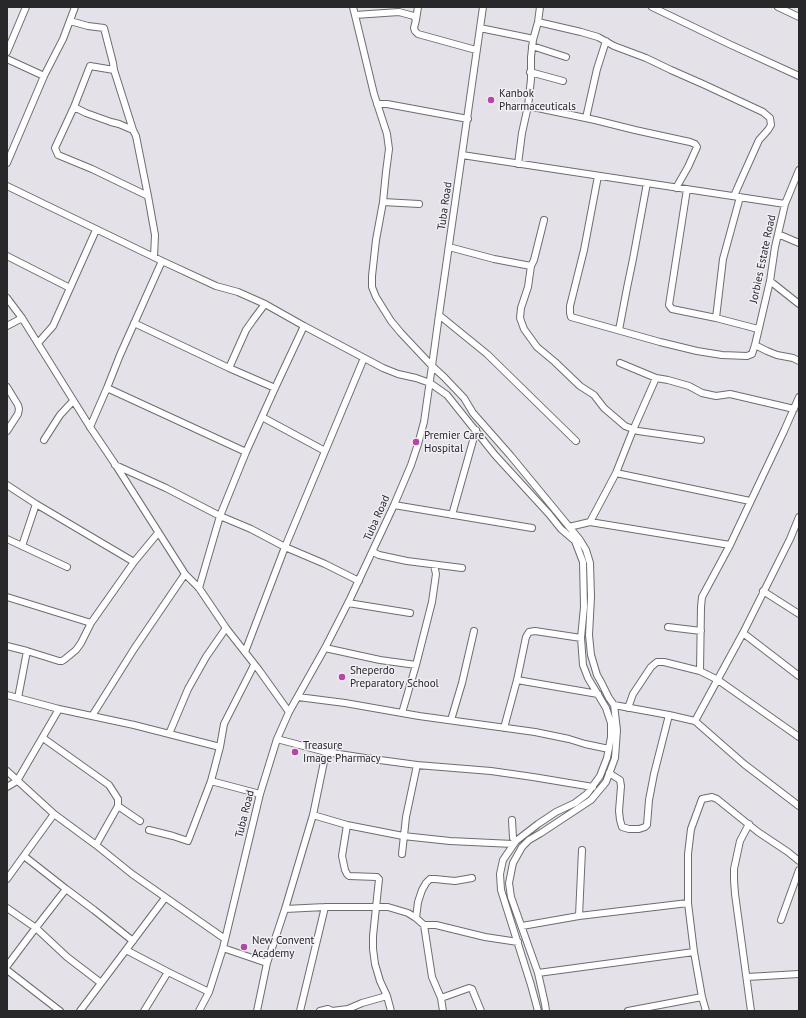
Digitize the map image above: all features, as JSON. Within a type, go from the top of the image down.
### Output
[{"type":"street","points":[[7,52],[26,7]]},
{"type":"street","points":[[7,163],[44,76],[63,39],[75,7]]},
{"type":"street","points":[[353,7],[377,104],[387,134],[389,149],[383,202],[376,240],[372,286],[376,297],[391,321],[401,333],[464,398],[474,413],[580,540],[586,550],[590,563],[591,597],[589,635],[591,655],[597,675],[614,705],[617,730],[615,758],[606,782],[591,800],[529,840],[522,847],[513,863],[509,883],[512,897],[538,973],[546,1004],[546,1011]]},
{"type":"street","points":[[418,7],[414,28],[418,34],[476,50]]},
{"type":"street","name":"Tuba Road","points":[[199,1011],[209,992],[223,948],[260,794],[277,739],[289,712],[325,648],[373,552],[411,465],[418,444],[424,422],[430,383],[483,7]]},
{"type":"street","points":[[518,164],[522,133],[528,106],[531,79],[532,43],[538,22],[540,7]]},
{"type":"street","points":[[652,7],[799,76]]},
{"type":"street","points":[[778,7],[799,17]]},
{"type":"street","points":[[355,14],[399,10],[414,16],[416,20]]},
{"type":"street","points":[[70,21],[88,26],[104,28],[114,63],[114,70],[136,136],[155,235],[154,257]]},
{"type":"street","points":[[538,22],[598,37],[763,112],[770,118],[768,130],[759,140],[740,180],[723,259],[716,318]]},
{"type":"street","points":[[480,28],[529,38],[532,43],[566,57]]},
{"type":"street","points":[[586,118],[597,69],[606,41]]},
{"type":"street","points":[[7,59],[44,76]]},
{"type":"street","points":[[114,70],[90,66],[74,107],[55,148],[58,155],[92,168],[148,196]]},
{"type":"street","points":[[530,72],[564,81]]},
{"type":"street","points":[[377,104],[387,104],[468,118]]},
{"type":"street","points":[[528,106],[695,144],[697,147],[676,188]]},
{"type":"street","points":[[74,107],[86,113],[133,130]]},
{"type":"street","points":[[462,155],[785,204]]},
{"type":"street","name":"Jorbies Estate Road","points":[[619,330],[696,351],[722,355],[747,356],[752,354],[770,281],[775,247],[785,204],[799,170]]},
{"type":"street","points":[[598,176],[584,250],[570,306],[570,313],[571,317],[619,330],[647,183]]},
{"type":"street","points":[[7,186],[96,230],[216,286],[238,292],[266,304],[364,358],[398,374],[430,383],[447,395],[495,455],[574,541],[584,567],[584,607],[581,638],[583,665],[588,678],[606,708],[611,723],[611,737],[607,758],[600,776],[587,794],[575,803],[556,812],[538,824],[515,843],[503,860],[500,874],[501,890],[538,1011]]},
{"type":"street","points":[[687,189],[669,305],[672,309],[716,318],[758,329]]},
{"type":"street","points":[[383,202],[419,204]]},
{"type":"street","points":[[544,220],[528,287],[521,308],[520,318],[524,329],[537,347],[580,386],[594,396],[604,408],[624,426],[632,430],[702,440]]},
{"type":"street","points":[[38,343],[52,326],[96,230]]},
{"type":"street","points":[[778,234],[799,243]]},
{"type":"street","points":[[449,247],[532,266]]},
{"type":"street","points":[[7,256],[70,288]]},
{"type":"street","points":[[90,427],[162,261]]},
{"type":"street","points":[[770,281],[799,304]]},
{"type":"street","points":[[7,298],[22,318],[73,401],[185,574],[199,588],[226,628],[289,712]]},
{"type":"street","points":[[229,368],[246,330],[266,304]]},
{"type":"street","points":[[439,315],[487,354],[576,441]]},
{"type":"street","points":[[7,326],[22,318]]},
{"type":"street","points":[[134,323],[275,388]]},
{"type":"street","points":[[199,588],[220,516],[246,452],[304,326]]},
{"type":"street","points":[[755,345],[767,351],[799,361]]},
{"type":"street","points":[[245,652],[285,547],[364,358]]},
{"type":"street","points":[[620,364],[656,378],[689,386],[702,393],[716,396],[730,394],[794,409]]},
{"type":"street","points":[[590,522],[616,473],[632,430],[656,378]]},
{"type":"street","points":[[7,387],[19,409],[18,414],[7,431]]},
{"type":"street","points":[[107,388],[246,452]]},
{"type":"street","points":[[700,671],[702,597],[730,544],[799,397]]},
{"type":"street","points":[[44,440],[60,415],[73,401]]},
{"type":"street","points":[[262,417],[325,451]]},
{"type":"street","points":[[452,515],[476,430]]},
{"type":"street","points":[[115,464],[220,516],[251,529],[285,547],[325,564],[359,581]]},
{"type":"street","points":[[616,473],[750,501]]},
{"type":"street","points":[[7,485],[36,504],[134,562]]},
{"type":"street","points":[[22,546],[36,504]]},
{"type":"street","points":[[394,505],[532,528]]},
{"type":"street","points":[[695,721],[742,633],[799,517]]},
{"type":"street","points":[[569,527],[590,522],[730,544]]},
{"type":"street","points":[[7,646],[59,661],[65,659],[76,650],[91,623],[134,562],[158,533]]},
{"type":"street","points":[[7,539],[67,567]]},
{"type":"street","points":[[373,552],[393,558],[462,568]]},
{"type":"street","points":[[402,713],[432,602],[436,574],[434,564]]},
{"type":"street","points":[[92,716],[134,649],[185,574]]},
{"type":"street","points":[[763,591],[799,614]]},
{"type":"street","points":[[7,597],[91,623]]},
{"type":"street","points":[[348,603],[410,613]]},
{"type":"street","points":[[668,627],[701,631]]},
{"type":"street","points":[[169,734],[188,689],[206,657],[226,628]]},
{"type":"street","points":[[504,728],[517,680],[526,637],[529,632],[535,631],[581,638]]},
{"type":"street","points":[[451,720],[462,684],[474,632]]},
{"type":"street","points":[[742,633],[799,676]]},
{"type":"street","points":[[325,648],[380,660],[416,665]]},
{"type":"street","points":[[18,698],[28,651]]},
{"type":"street","points":[[628,708],[633,694],[651,667],[658,662],[664,662],[700,671],[718,680],[799,737]]},
{"type":"street","points":[[149,830],[188,841],[211,781],[220,747],[224,724],[254,665]]},
{"type":"street","points":[[517,680],[598,694]]},
{"type":"street","points":[[7,695],[59,709],[134,725],[220,747]]},
{"type":"street","points":[[298,697],[535,732],[609,749]]},
{"type":"street","points":[[614,705],[695,721],[744,764],[799,806]]},
{"type":"street","points":[[7,787],[17,781],[59,709]]},
{"type":"street","points":[[609,773],[620,780],[619,810],[622,827],[629,829],[639,829],[645,827],[647,825],[648,800],[669,715]]},
{"type":"street","points":[[43,738],[109,785],[118,799],[118,806],[96,845]]},
{"type":"street","points":[[277,739],[326,752],[417,765],[491,771],[592,787]]},
{"type":"street","points":[[257,1011],[267,964],[313,815],[326,752]]},
{"type":"street","points":[[402,854],[406,818],[417,765]]},
{"type":"street","points":[[7,771],[54,814],[132,874],[225,939]]},
{"type":"street","points":[[211,781],[260,794]]},
{"type":"street","points":[[706,1011],[694,952],[688,903],[688,854],[691,829],[702,799],[712,797],[717,799],[799,861]]},
{"type":"street","points":[[118,806],[140,821]]},
{"type":"street","points":[[7,879],[54,814]]},
{"type":"street","points":[[313,815],[347,825],[403,836],[450,841],[515,843]]},
{"type":"street","points":[[512,820],[513,838],[515,843]]},
{"type":"street","points":[[749,824],[740,841],[734,868],[735,894],[751,1011]]},
{"type":"street","points":[[347,825],[342,856],[345,870],[349,876],[379,879],[373,948],[375,964],[380,981],[388,996],[391,1011]]},
{"type":"street","points":[[579,916],[582,850]]},
{"type":"street","points":[[24,856],[133,941]]},
{"type":"street","points":[[781,920],[799,870]]},
{"type":"street","points":[[416,918],[418,902],[422,890],[426,883],[430,880],[455,881],[472,878]]},
{"type":"street","points":[[7,966],[66,889]]},
{"type":"street","points":[[80,1011],[166,898]]},
{"type":"street","points":[[522,926],[579,916],[688,903]]},
{"type":"street","points":[[285,909],[325,907],[388,907],[408,913],[424,924],[436,925],[485,937],[518,942]]},
{"type":"street","points":[[300,1011],[325,907]]},
{"type":"street","points":[[7,908],[36,928],[67,957],[101,983]]},
{"type":"street","points":[[424,924],[432,977],[443,1011]]},
{"type":"street","points":[[223,948],[267,964]]},
{"type":"street","points":[[126,950],[209,992]]},
{"type":"street","points":[[538,973],[694,952]]},
{"type":"street","points":[[7,970],[60,1011]]},
{"type":"street","points":[[144,1011],[168,972]]},
{"type":"street","points":[[747,978],[799,974]]},
{"type":"street","points":[[440,998],[472,988],[481,1011]]},
{"type":"street","points":[[320,1011],[328,1009],[332,1011],[348,1008],[388,996]]},
{"type":"street","points":[[628,1011],[702,997]]},
{"type":"place","name":"Kanbok Pharmaceuticals","points":[[491,100]]},
{"type":"place","name":"Premier Care Hospital","points":[[416,442]]},
{"type":"place","name":"Sheperdo Preparatory School","points":[[342,677]]},
{"type":"place","name":"Treasure Image Pharmacy","points":[[295,752]]},
{"type":"place","name":"New Convent Academy","points":[[244,947]]}]
